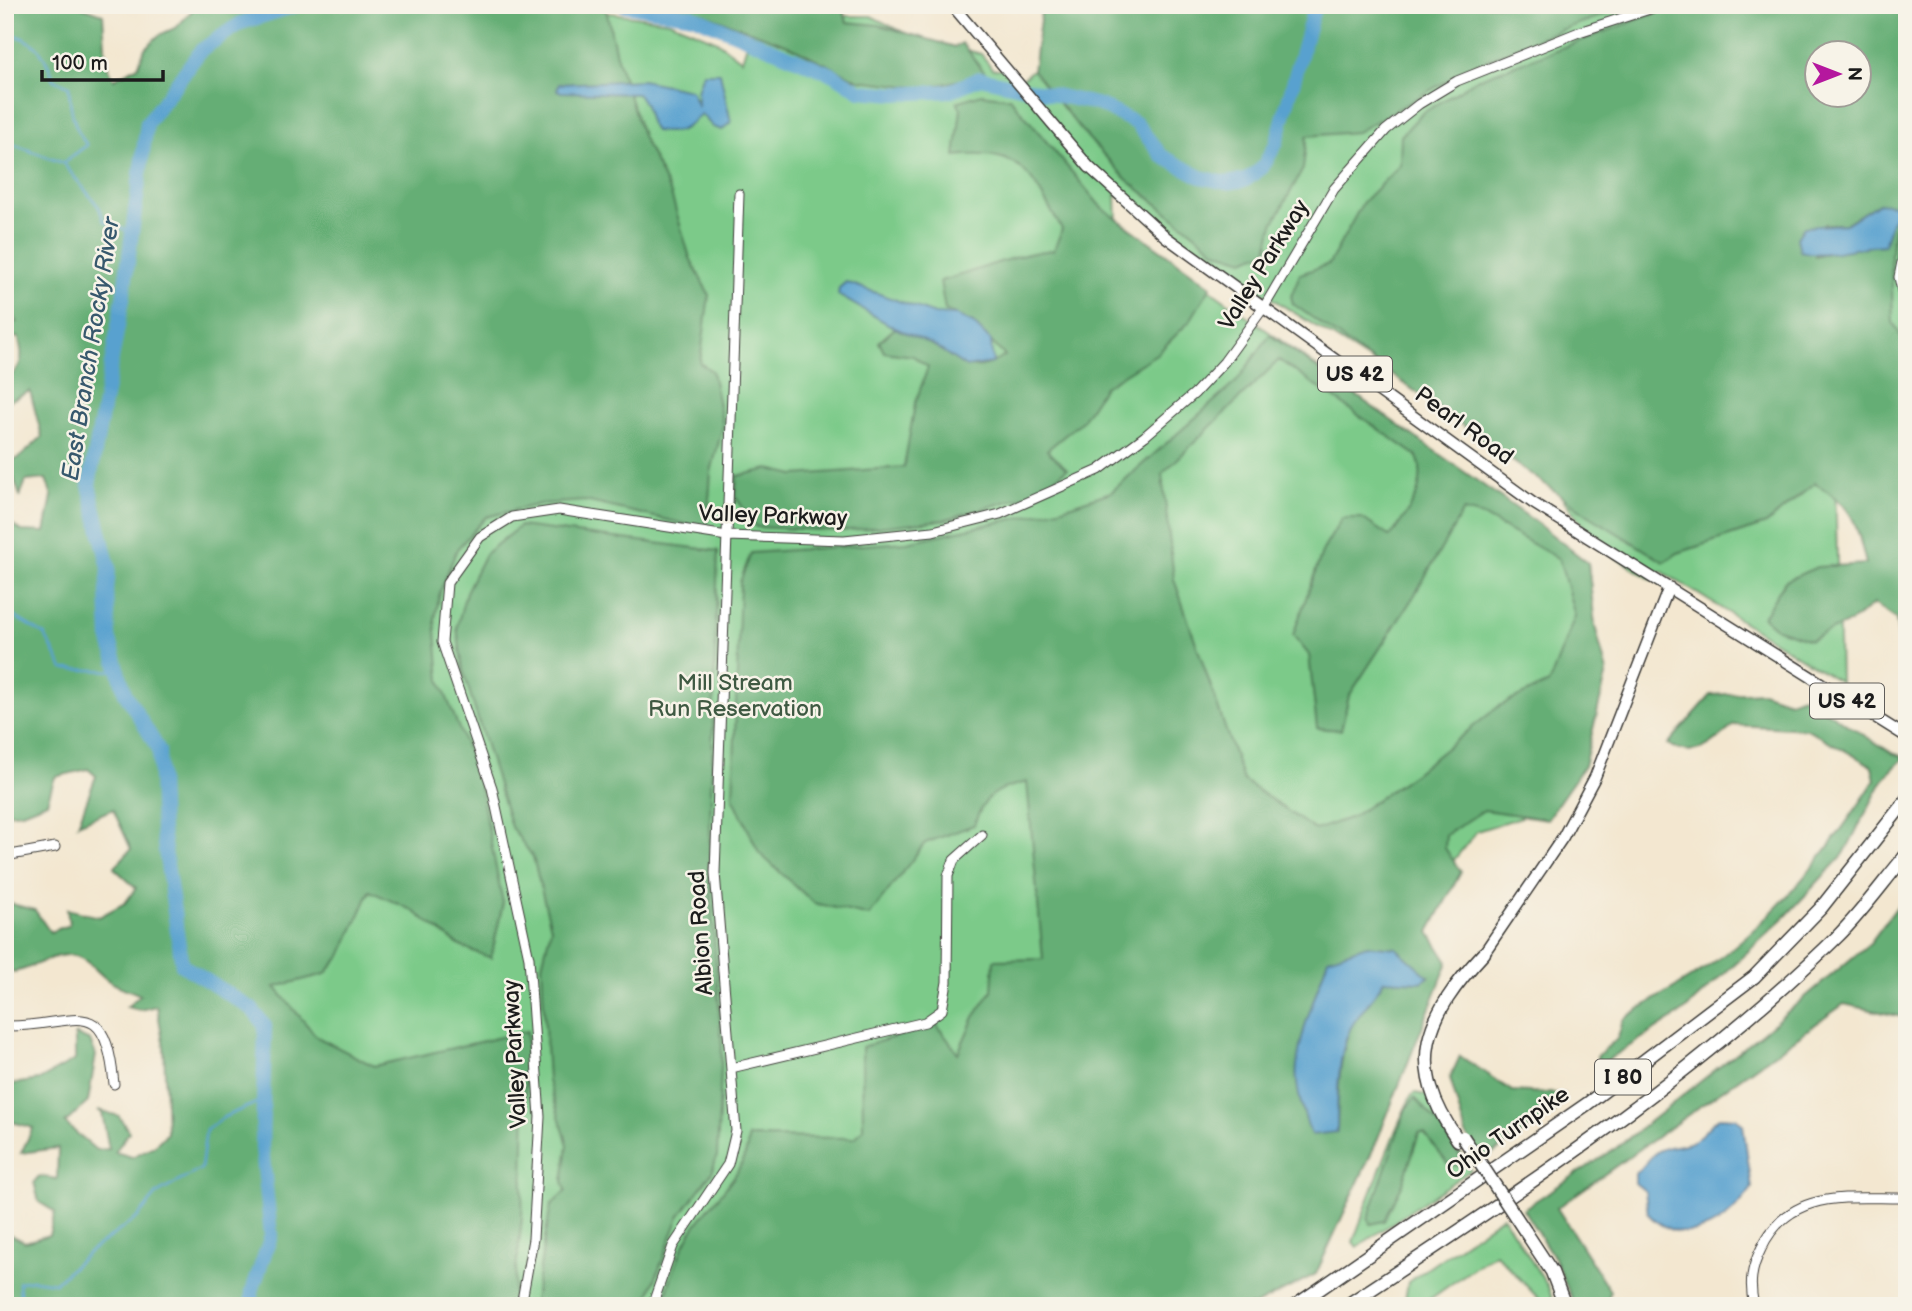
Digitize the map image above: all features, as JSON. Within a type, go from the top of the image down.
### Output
[{"type":"highway","name":"Ohio Turnpike","points":[[1294,1306],[1587,1104],[1754,977],[1821,908],[1907,799]]},
{"type":"highway","name":"I 80","points":[[1346,1306],[1632,1110],[1704,1054],[1839,934],[1907,854]]},
{"type":"highway","points":[[1484,953],[1439,1013],[1427,1040],[1424,1058],[1428,1082],[1436,1105],[1552,1272],[1565,1306]]},
{"type":"highway","points":[[1523,1232],[1550,1281],[1558,1306]]},
{"type":"main road","name":"Pearl Road","points":[[952,5],[1089,167],[1166,237],[1533,503],[1669,587],[1778,659],[1907,737]]},
{"type":"main road","points":[[1484,953],[1563,836],[1595,778],[1669,587]]},
{"type":"street","name":"Valley Parkway","points":[[521,1306],[533,1238],[540,1117],[529,958],[492,788],[442,642],[447,583],[480,537],[512,517],[559,510],[727,536],[844,540],[933,531],[1000,514],[1099,470],[1145,436],[1195,393],[1224,362],[1264,307],[1334,189],[1370,146],[1419,104],[1457,81],[1579,32],[1662,5]]},
{"type":"street","name":"Albion Road","points":[[652,1306],[673,1246],[728,1164],[736,1131],[715,873],[739,194]]},
{"type":"street","points":[[1907,237],[1899,277],[1907,313]]},
{"type":"street","points":[[731,1068],[925,1022],[942,1010],[947,982],[948,876],[954,860],[982,835]]},
{"type":"street","points":[[5,856],[55,847]]},
{"type":"street","points":[[5,1026],[25,1026],[80,1018],[94,1022],[104,1033],[109,1046],[114,1084]]},
{"type":"street","points":[[1754,1306],[1750,1283],[1753,1265],[1770,1232],[1795,1208],[1822,1200],[1907,1198]]},
{"type":"green space","points":[[5,5],[77,5],[103,14],[106,63],[114,79],[138,66],[145,48],[159,35],[177,27],[197,5],[602,5],[607,13],[616,55],[643,138],[671,194],[690,258],[709,295],[700,363],[712,371],[723,426],[711,472],[707,529],[585,501],[540,504],[486,517],[457,549],[440,592],[435,619],[440,680],[478,777],[503,903],[491,958],[460,946],[412,910],[370,891],[341,956],[325,974],[275,987],[317,1037],[374,1066],[527,1031],[522,1218],[512,1306],[5,1306],[5,1232],[25,1242],[49,1235],[55,1212],[39,1202],[34,1182],[39,1176],[57,1179],[58,1148],[21,1153],[33,1128],[5,1120],[5,1085],[39,1080],[75,1060],[75,1034],[90,1041],[96,1055],[88,1102],[65,1123],[96,1150],[109,1149],[102,1113],[98,1110],[119,1116],[129,1132],[115,1152],[132,1157],[154,1146],[167,1133],[164,1047],[157,1006],[140,1010],[127,1007],[140,995],[113,983],[85,961],[74,956],[60,956],[21,970],[5,972],[5,902],[35,910],[50,932],[69,925],[67,909],[99,917],[125,903],[136,888],[114,868],[131,849],[113,809],[78,824],[96,776],[88,769],[55,777],[47,802],[22,812],[5,814],[5,532],[9,522],[22,531],[45,532],[52,496],[46,479],[26,481],[20,496],[8,462],[19,458],[42,437],[30,391],[5,403],[5,380],[19,366],[21,350],[18,337],[5,339],[5,321],[17,322],[5,303]]},
{"type":"green space","name":"Mill Stream Run Reservation","points":[[410,5],[553,5],[669,21],[715,40],[742,60],[751,31],[840,16],[871,16],[905,33],[981,54],[993,69],[1009,69],[1019,81],[1046,59],[1077,5],[1907,5],[1907,521],[1835,477],[1840,682],[1661,571],[1652,580],[1599,547],[1539,467],[1166,232],[1116,194],[1117,222],[1588,563],[1595,626],[1544,810],[1477,831],[1428,893],[1429,984],[1293,1255],[1204,1306],[158,1306],[169,1139],[167,971]]},
{"type":"green space","points":[[664,5],[842,5],[847,22],[879,25],[955,47],[962,43],[986,74],[925,88],[858,80],[788,45],[696,11]]},
{"type":"green space","points":[[1042,5],[1633,5],[1549,34],[1475,65],[1357,132],[1307,136],[1303,169],[1273,224],[1267,251],[1244,260],[1216,251],[1126,179],[1080,129],[1033,70]]},
{"type":"green space","points":[[1677,5],[1907,5],[1907,212],[1894,229],[1891,255],[1893,322],[1907,346],[1907,693],[1896,619],[1874,604],[1852,621],[1810,640],[1777,629],[1763,617],[1785,581],[1817,567],[1866,564],[1856,525],[1846,508],[1815,483],[1766,524],[1678,553],[1664,562],[1588,515],[1293,304],[1291,296],[1300,274],[1329,264],[1363,202],[1400,165],[1401,136],[1421,114],[1480,78]],"holes":[[[1879,203],[1884,245],[1859,246],[1815,256],[1824,224],[1845,224]]]},
{"type":"green space","points":[[981,94],[1010,98],[1101,207],[1211,286],[1190,321],[1158,353],[1104,387],[1081,422],[1047,450],[1067,469],[1037,493],[943,520],[841,531],[756,527],[735,496],[737,476],[769,469],[795,475],[904,467],[915,404],[928,367],[913,356],[884,352],[879,342],[895,328],[969,366],[984,366],[1005,356],[973,323],[945,310],[940,281],[1011,258],[1054,250],[1062,229],[1023,170],[997,157],[955,156],[961,109],[957,102]]},
{"type":"green space","points":[[1270,335],[1537,523],[1588,563],[1595,626],[1607,672],[1584,766],[1547,819],[1484,810],[1446,835],[1445,848],[1461,872],[1429,932],[1448,962],[1376,1143],[1316,1274],[1254,1306],[663,1306],[679,1255],[687,1239],[733,1178],[746,1151],[748,1137],[855,1138],[863,1129],[862,1047],[936,1024],[958,1053],[974,1017],[992,991],[994,960],[1043,959],[1027,782],[993,794],[987,799],[974,825],[925,843],[869,916],[814,903],[759,853],[733,797],[740,582],[751,553],[907,542],[1059,509],[1111,492],[1236,382]],"holes":[[[1279,360],[1417,456],[1420,467],[1415,499],[1390,537],[1362,518],[1342,518],[1323,550],[1293,635],[1309,655],[1317,728],[1341,730],[1349,696],[1414,596],[1463,511],[1483,516],[1559,559],[1575,616],[1549,683],[1499,706],[1415,773],[1352,817],[1315,830],[1243,780],[1174,579],[1162,474]],[[1328,959],[1429,976],[1421,982],[1384,979],[1353,1023],[1341,1067],[1337,1132]]]},
{"type":"green space","points":[[520,526],[718,551],[709,866],[722,1047],[717,1156],[712,1172],[679,1217],[645,1306],[533,1306],[551,1205],[566,1191],[563,1181],[568,1145],[548,1081],[542,965],[551,928],[533,857],[511,827],[463,670],[457,627],[466,592],[485,554]]},
{"type":"green space","points":[[1762,692],[1789,701],[1803,696],[1892,753],[1905,757],[1884,778],[1844,854],[1786,916],[1683,1012],[1598,1066],[1597,1056],[1618,1038],[1623,1020],[1713,963],[1782,901],[1822,855],[1875,780],[1872,766],[1807,729],[1734,725],[1704,748],[1687,751],[1668,744],[1711,695]]},
{"type":"green space","points":[[1907,893],[1907,1018],[1844,1004],[1557,1208],[1610,1291],[1607,1306],[1575,1306],[1554,1258],[1523,1209],[1616,1148],[1762,1033],[1870,943]]},
{"type":"green space","points":[[1460,1056],[1512,1091],[1564,1094],[1555,1112],[1483,1160],[1466,1135],[1450,1078]]},
{"type":"green space","points":[[1414,1093],[1426,1095],[1471,1170],[1357,1247],[1353,1242],[1364,1212],[1402,1116]]},
{"type":"green space","points":[[1415,1098],[1438,1123],[1464,1162],[1459,1166],[1448,1164],[1424,1133],[1419,1133],[1403,1183],[1384,1221],[1371,1224],[1368,1219],[1406,1108]]},
{"type":"green space","points":[[1503,1216],[1548,1287],[1555,1306],[1541,1306],[1539,1299],[1495,1253],[1420,1306],[1404,1306],[1408,1282]]},
{"type":"water","points":[[703,73],[720,73],[731,122],[722,130],[713,127],[701,114],[681,130],[655,131],[644,103],[637,94],[557,90],[559,84],[642,80],[691,90],[698,107],[697,91]]},
{"type":"water","points":[[1879,203],[1904,206],[1892,220],[1884,245],[1820,254],[1800,251],[1797,238],[1804,227],[1846,224]]},
{"type":"water","points":[[846,282],[935,314],[956,315],[973,323],[991,341],[993,363],[966,367],[933,345],[895,328],[838,295],[839,288]]},
{"type":"water","points":[[1367,945],[1396,948],[1429,977],[1421,982],[1384,980],[1348,1034],[1339,1077],[1337,1132],[1311,1135],[1300,1101],[1296,1074],[1306,1024],[1328,958]]},
{"type":"water","points":[[1720,1117],[1736,1118],[1743,1125],[1752,1188],[1730,1213],[1704,1229],[1676,1231],[1662,1225],[1648,1214],[1645,1191],[1635,1183],[1635,1173],[1658,1151],[1691,1142]]},
{"type":"waterway","name":"East Branch Rocky River","points":[[252,1306],[252,1291],[271,1236],[262,1147],[265,1026],[252,1009],[182,965],[162,830],[159,750],[125,693],[109,637],[109,568],[89,485],[123,299],[147,123],[201,50],[241,23],[298,5]]},
{"type":"waterway","name":"East Branch Rocky River","points":[[624,5],[693,16],[834,75],[860,91],[895,94],[950,91],[980,78],[1100,105],[1136,123],[1162,156],[1201,177],[1226,183],[1246,180],[1262,168],[1276,144],[1315,5]]},
{"type":"waterway","points":[[5,31],[37,48],[46,60],[54,80],[69,86],[73,117],[78,132],[87,145],[63,163],[99,207],[104,221],[132,233]]},
{"type":"waterway","points":[[5,135],[12,144],[63,163]]},
{"type":"waterway","points":[[5,611],[45,635],[63,669],[119,671]]},
{"type":"waterway","points":[[21,1306],[19,1282],[33,1280],[55,1283],[89,1252],[137,1218],[158,1193],[201,1169],[206,1130],[224,1117],[263,1100]]}]
